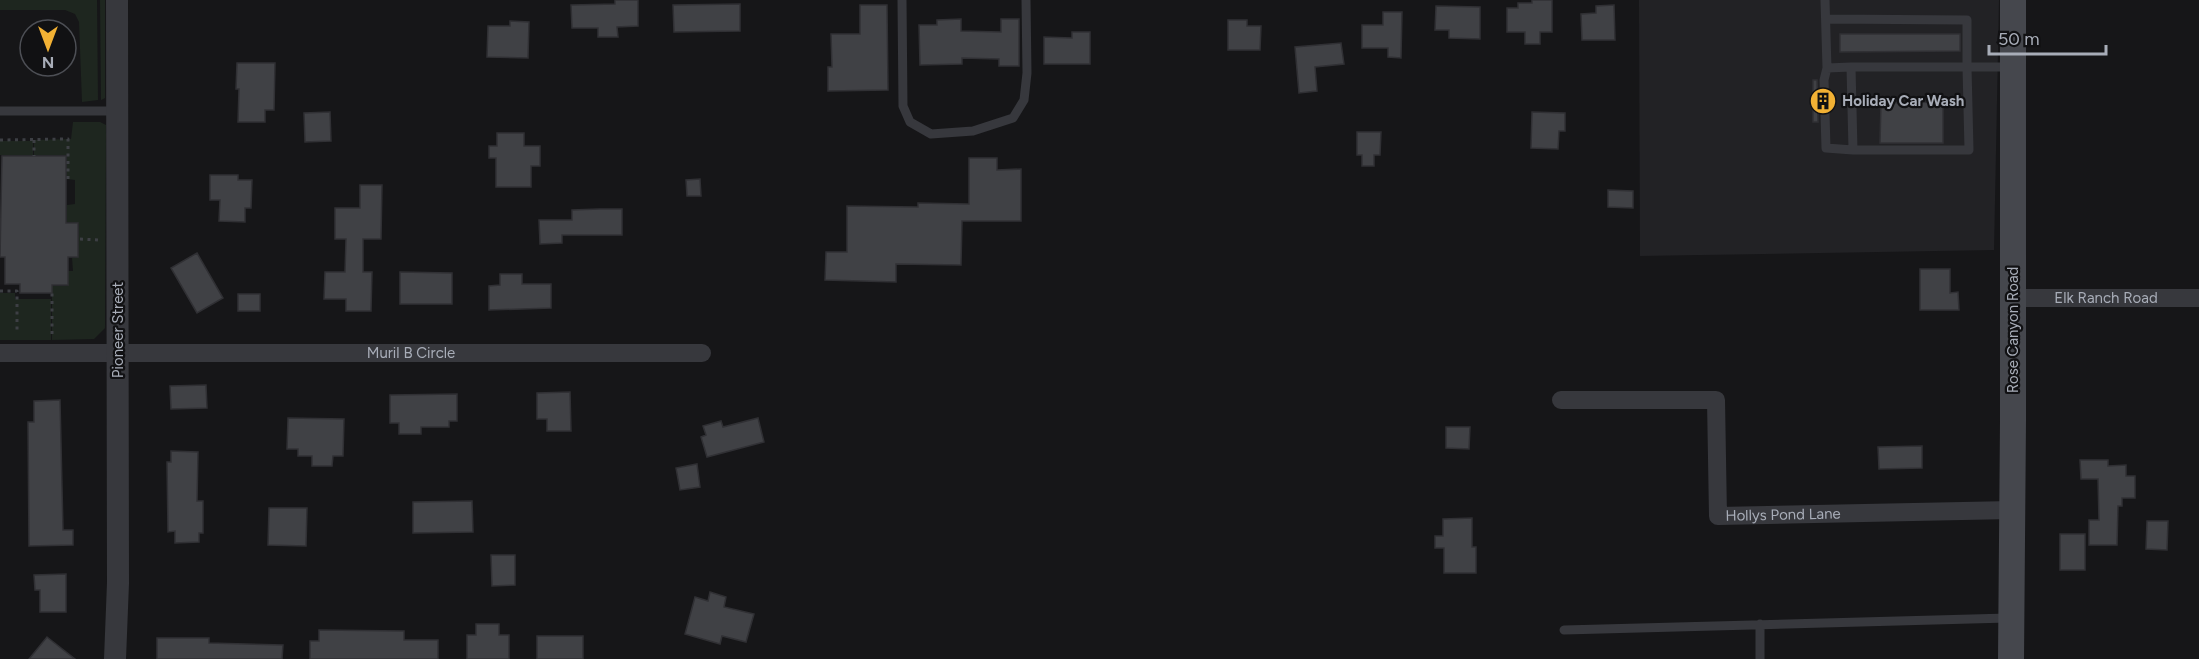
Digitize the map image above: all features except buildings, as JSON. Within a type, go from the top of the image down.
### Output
[{"type":"main road","name":"Rose Canyon Road","points":[[2011,659],[2013,0]]},
{"type":"street","name":"Pioneer Street","points":[[115,659],[118,583],[117,0]]},
{"type":"street","name":"Elk Ranch Road","points":[[2013,298],[2199,298]]},
{"type":"street","name":"Muril B Circle","points":[[0,353],[702,352]]},
{"type":"street","name":"Hollys Pond Lane","points":[[1561,400],[1716,400],[1718,516],[2012,510]]},
{"type":"lane","points":[[902,0],[903,106],[910,122],[931,134],[973,131],[1013,118],[1024,100],[1027,73],[1026,0]]},
{"type":"lane","points":[[1825,0],[1826,148],[1969,150],[1967,20],[1826,19]]},
{"type":"lane","points":[[1827,68],[2012,68]]},
{"type":"lane","points":[[1851,68],[1853,150]]},
{"type":"lane","points":[[0,111],[117,111]]},
{"type":"lane","points":[[1564,630],[2011,618]]},
{"type":"lane","points":[[1760,624],[1760,659]]},
{"type":"path","points":[[0,140],[68,139],[68,180]]},
{"type":"path","points":[[34,140],[34,156]]},
{"type":"path","points":[[80,239],[99,240]]},
{"type":"path","points":[[0,291],[16,291],[17,334]]},
{"type":"path","points":[[52,294],[52,334]]},
{"type":"shaded area","points":[[0,0],[97,0],[98,100],[82,102],[79,22],[75,14],[65,10],[0,10]]},
{"type":"shaded area","points":[[100,0],[105,0],[105,98],[101,100]]},
{"type":"shaded area","points":[[1639,0],[1999,0],[1994,250],[1640,256]]},
{"type":"shaded area","points":[[73,122],[100,122],[106,125],[105,328],[94,339],[52,340],[52,286],[68,286],[68,271],[73,271],[72,258],[78,257],[79,223],[67,222],[67,205],[75,204],[75,180],[67,179],[67,155],[34,155],[34,140],[71,139]]},
{"type":"shaded area","points":[[0,141],[33,141],[33,155],[0,155]]},
{"type":"shaded area","points":[[0,293],[15,293],[15,299],[51,299],[51,340],[0,340]]},
{"type":"place","name":"Holiday Car Wash","points":[[1823,101]]}]
